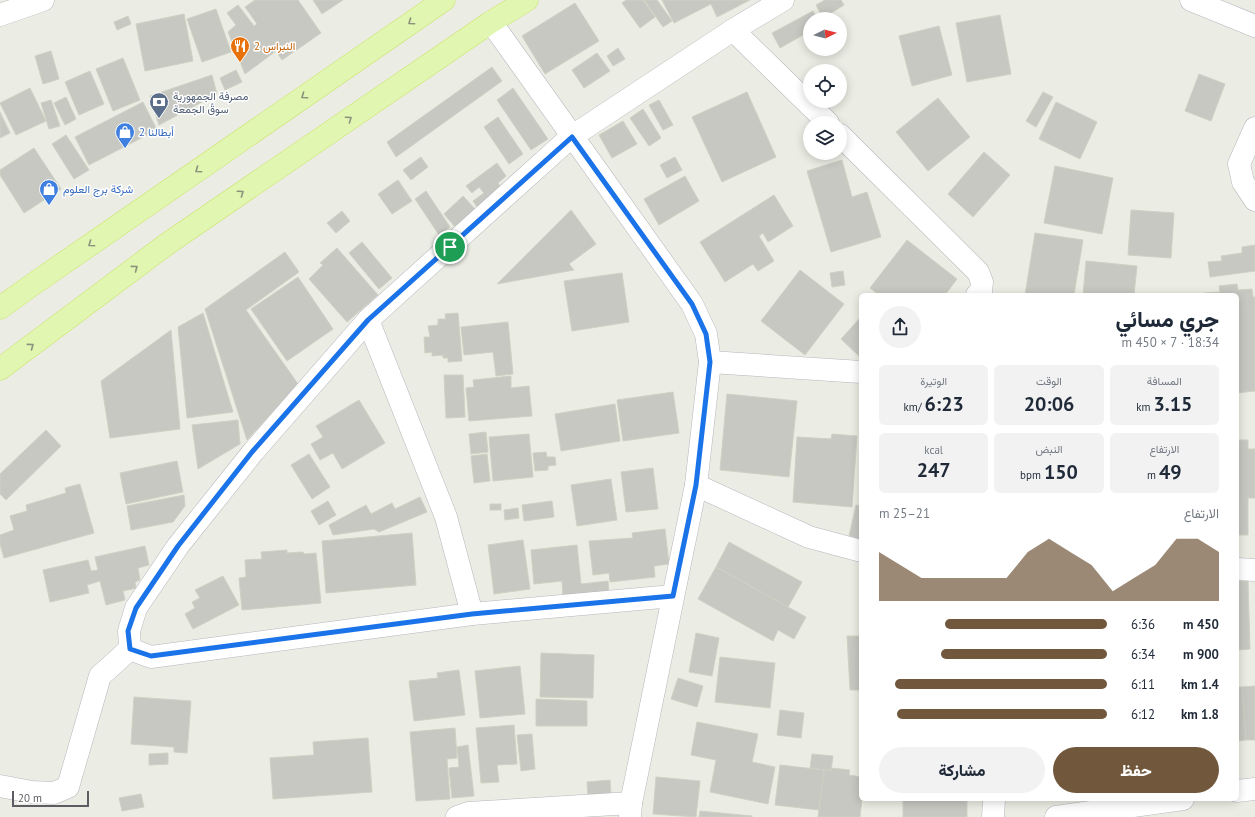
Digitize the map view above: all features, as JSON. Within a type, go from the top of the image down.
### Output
[{"type":"main road","points":[[0,308],[32,284],[444,0]]},
{"type":"main road","points":[[0,369],[168,244],[491,22],[527,0]]},
{"type":"main road","points":[[0,287],[32,284]]},
{"type":"street","points":[[9,9],[43,0]]},
{"type":"street","points":[[130,649],[128,631],[136,608],[178,546],[252,452],[368,320],[572,137],[733,30],[783,0]]},
{"type":"street","points":[[1191,0],[1255,26]]},
{"type":"street","points":[[456,817],[468,813],[630,810],[696,485],[710,362],[706,334],[692,304],[491,22]]},
{"type":"street","points":[[733,30],[821,116]]},
{"type":"street","points":[[1255,128],[1239,164],[1243,182],[1255,200]]},
{"type":"street","points":[[847,142],[978,272],[982,282],[980,293]]},
{"type":"street","points":[[368,320],[446,517],[472,614]]},
{"type":"street","points":[[710,362],[859,372]]},
{"type":"street","points":[[696,485],[809,537],[859,550]]},
{"type":"street","points":[[1239,570],[1255,570]]},
{"type":"street","points":[[130,649],[151,656],[472,614],[673,596]]},
{"type":"street","points":[[0,786],[32,792],[54,793],[68,787],[100,676],[130,649]]},
{"type":"street","points":[[1239,791],[1255,789]]},
{"type":"street","points":[[993,817],[994,801]]},
{"type":"street","points":[[1056,817],[1169,801]]},
{"type":"building","points":[[255,0],[298,0],[321,33],[282,60],[276,51],[245,74],[228,32],[236,25],[227,13],[238,5],[254,26],[257,24],[245,7]]},
{"type":"building","points":[[313,0],[343,0],[322,14]]},
{"type":"building","points":[[626,0],[643,0],[655,17],[640,28],[622,3]]},
{"type":"building","points":[[644,0],[657,0],[672,21],[663,27]]},
{"type":"building","points":[[662,0],[750,0],[717,17],[711,4],[674,23]]},
{"type":"building","points":[[825,0],[841,0],[844,5],[833,12],[820,12],[816,5]]},
{"type":"building","points":[[575,3],[599,41],[545,74],[522,36]]},
{"type":"building","points":[[216,9],[231,52],[202,62],[187,19]]},
{"type":"building","points":[[184,14],[193,61],[145,71],[136,24]]},
{"type":"building","points":[[1000,15],[1011,74],[967,82],[956,23]]},
{"type":"building","points":[[128,16],[131,24],[117,30],[114,22]]},
{"type":"building","points":[[803,16],[803,35],[780,48],[772,33]]},
{"type":"building","points":[[939,26],[952,75],[912,86],[899,36]]},
{"type":"building","points":[[618,48],[625,59],[613,66],[607,56]]},
{"type":"building","points":[[51,51],[59,79],[43,84],[35,56]]},
{"type":"building","points":[[597,53],[610,71],[584,88],[572,70]]},
{"type":"building","points":[[123,58],[140,100],[113,111],[96,69]]},
{"type":"building","points":[[492,67],[502,81],[396,157],[387,142]]},
{"type":"building","points":[[236,70],[242,82],[225,90],[220,78]]},
{"type":"building","points":[[90,71],[104,104],[79,115],[65,82]]},
{"type":"building","points":[[1199,74],[1225,84],[1211,121],[1185,111]]},
{"type":"building","points":[[212,75],[217,94],[159,125],[150,96]]},
{"type":"building","points":[[30,88],[46,121],[16,135],[0,103]]},
{"type":"building","points":[[513,88],[548,139],[531,150],[497,100]]},
{"type":"building","points":[[747,92],[776,157],[722,182],[692,117]]},
{"type":"building","points":[[1043,92],[1053,97],[1036,127],[1026,121]]},
{"type":"building","points":[[66,97],[76,119],[65,125],[54,103]]},
{"type":"building","points":[[938,98],[970,137],[928,171],[896,132]]},
{"type":"building","points":[[51,100],[60,126],[49,129],[41,103]]},
{"type":"building","points":[[659,100],[673,125],[663,130],[649,105]]},
{"type":"building","points":[[143,102],[157,130],[89,165],[75,137]]},
{"type":"building","points":[[1056,102],[1097,122],[1080,159],[1039,139]]},
{"type":"building","points":[[643,109],[661,138],[649,146],[630,118]]},
{"type":"building","points":[[0,112],[10,133],[0,138]]},
{"type":"building","points":[[498,117],[523,154],[509,164],[484,127]]},
{"type":"building","points":[[623,121],[637,144],[612,158],[599,135]]},
{"type":"building","points":[[66,135],[89,170],[74,179],[52,144]]},
{"type":"building","points":[[34,148],[61,189],[24,213],[0,175],[0,170]]},
{"type":"building","points":[[984,152],[1010,175],[973,217],[948,194]]},
{"type":"building","points":[[421,157],[428,167],[411,180],[403,170]]},
{"type":"building","points":[[675,157],[682,170],[667,178],[660,165]]},
{"type":"building","points":[[842,160],[852,197],[867,192],[881,237],[831,252],[807,171]]},
{"type":"building","points":[[497,163],[506,176],[498,183],[504,191],[479,210],[473,201],[484,193],[479,187],[472,193],[466,186]]},
{"type":"building","points":[[1055,166],[1113,178],[1102,234],[1044,223]]},
{"type":"building","points":[[685,176],[699,201],[659,225],[644,199]]},
{"type":"building","points":[[398,180],[412,201],[392,214],[378,194]]},
{"type":"building","points":[[426,191],[450,227],[439,235],[415,199]]},
{"type":"building","points":[[774,195],[793,226],[768,242],[763,233],[759,236],[774,261],[758,271],[753,264],[725,282],[700,242]]},
{"type":"building","points":[[463,196],[476,210],[456,228],[444,214]]},
{"type":"building","points":[[571,210],[596,244],[569,264],[574,270],[497,284]]},
{"type":"building","points":[[1131,210],[1174,213],[1171,258],[1128,255]]},
{"type":"building","points":[[342,211],[350,221],[336,233],[327,223]]},
{"type":"building","points":[[1035,233],[1083,240],[1074,293],[1025,293]]},
{"type":"building","points":[[907,240],[957,279],[946,293],[876,293],[870,288]]},
{"type":"building","points":[[362,242],[392,278],[379,289],[349,253]]},
{"type":"building","points":[[1255,245],[1255,271],[1210,277],[1208,262],[1222,261],[1221,256],[1242,253],[1242,247]]},
{"type":"building","points":[[337,248],[378,295],[347,322],[309,279],[323,265],[320,263]]},
{"type":"building","points":[[285,252],[299,272],[246,310],[298,384],[247,440],[205,309]]},
{"type":"building","points":[[1086,261],[1137,266],[1134,293],[1083,293]]},
{"type":"building","points":[[800,270],[844,304],[805,355],[761,321]]},
{"type":"building","points":[[843,271],[845,285],[832,287],[830,273]]},
{"type":"building","points":[[622,273],[629,322],[572,331],[564,281]]},
{"type":"building","points":[[298,277],[333,329],[287,361],[251,309]]},
{"type":"building","points":[[1237,284],[1238,290],[1252,289],[1253,297],[1255,297],[1255,391],[1239,393],[1239,293],[1204,293],[1220,292],[1219,286]]},
{"type":"building","points":[[203,313],[233,412],[187,418],[178,327]]},
{"type":"building","points":[[458,313],[462,361],[448,362],[448,358],[443,358],[443,355],[432,356],[432,352],[425,353],[424,337],[430,337],[428,326],[438,325],[438,319],[446,319],[445,314]]},
{"type":"building","points":[[859,319],[859,356],[841,339]]},
{"type":"building","points":[[508,322],[513,374],[496,376],[493,352],[464,355],[461,327]]},
{"type":"building","points":[[171,330],[180,429],[110,438],[101,381]]},
{"type":"building","points":[[444,375],[463,375],[465,417],[446,418]]},
{"type":"building","points":[[511,376],[511,388],[529,386],[532,416],[469,421],[466,388],[474,387],[473,380]]},
{"type":"building","points":[[673,392],[679,433],[623,441],[617,400]]},
{"type":"building","points":[[727,394],[797,401],[789,477],[720,470]]},
{"type":"building","points":[[359,400],[385,443],[342,469],[333,453],[320,460],[311,444],[323,437],[316,426]]},
{"type":"building","points":[[615,404],[620,441],[561,451],[555,414]]},
{"type":"building","points":[[238,420],[240,444],[198,469],[192,425]]},
{"type":"building","points":[[46,430],[61,446],[6,500],[0,494],[0,474]]},
{"type":"building","points":[[486,432],[488,452],[471,454],[469,434]]},
{"type":"building","points":[[529,434],[533,477],[493,481],[489,437]]},
{"type":"building","points":[[832,434],[857,436],[852,507],[793,502],[797,437],[831,439]]},
{"type":"building","points":[[1239,440],[1248,440],[1248,449],[1255,449],[1255,498],[1248,498],[1248,535],[1239,535]]},
{"type":"building","points":[[546,452],[547,457],[555,457],[556,465],[548,466],[548,470],[535,471],[533,453]]},
{"type":"building","points":[[309,454],[330,487],[312,499],[291,465]]},
{"type":"building","points":[[487,454],[490,481],[474,483],[471,456]]},
{"type":"building","points":[[177,461],[183,492],[126,504],[120,473]]},
{"type":"building","points":[[653,468],[658,509],[626,512],[621,472]]},
{"type":"building","points":[[611,479],[617,520],[577,526],[571,485]]},
{"type":"building","points":[[80,484],[94,533],[4,558],[0,544],[0,535],[14,530],[10,516],[27,511],[26,505],[66,493],[65,488]]},
{"type":"building","points":[[184,495],[185,506],[173,522],[131,530],[127,506]]},
{"type":"building","points":[[420,497],[427,512],[379,532],[374,529],[333,535],[329,525],[366,505],[371,514],[392,503],[395,509]]},
{"type":"building","points":[[328,501],[336,515],[319,525],[311,511]]},
{"type":"building","points":[[552,501],[554,517],[524,521],[522,505]]},
{"type":"building","points":[[490,504],[501,504],[501,510],[490,510]]},
{"type":"building","points":[[856,505],[859,506],[859,538],[849,536]]},
{"type":"building","points":[[518,508],[519,518],[505,520],[504,510]]},
{"type":"building","points":[[665,529],[669,564],[654,566],[655,577],[610,582],[609,573],[593,575],[589,541],[633,538],[632,533]]},
{"type":"building","points":[[412,533],[416,585],[326,593],[322,541]]},
{"type":"building","points":[[523,540],[530,589],[494,594],[488,545]]},
{"type":"building","points":[[729,542],[802,582],[788,607],[716,567]]},
{"type":"building","points":[[577,545],[581,584],[608,581],[609,592],[563,596],[562,581],[534,584],[531,550]]},
{"type":"building","points":[[145,546],[149,565],[138,568],[140,580],[135,582],[136,588],[123,591],[125,600],[106,605],[100,581],[87,585],[89,593],[50,602],[43,570],[88,560],[91,571],[98,570],[95,557]]},
{"type":"building","points":[[287,550],[287,553],[316,553],[321,603],[242,610],[239,578],[246,577],[245,560],[262,559],[261,552]]},
{"type":"building","points":[[716,567],[806,617],[794,639],[778,630],[773,641],[698,599]]},
{"type":"building","points":[[223,576],[239,605],[193,629],[185,614],[195,608],[192,602],[200,598],[195,590]]},
{"type":"building","points":[[1239,581],[1248,581],[1250,649],[1239,650]]},
{"type":"building","points":[[696,633],[719,638],[712,676],[689,672]]},
{"type":"building","points":[[847,636],[859,636],[859,690],[850,690]]},
{"type":"building","points":[[541,653],[594,655],[593,698],[540,697]]},
{"type":"building","points":[[720,657],[775,663],[770,708],[715,702]]},
{"type":"building","points":[[520,666],[525,714],[480,718],[475,671]]},
{"type":"building","points":[[459,670],[465,715],[414,721],[409,681],[438,678],[437,673]]},
{"type":"building","points":[[678,678],[703,686],[697,707],[671,699]]},
{"type":"building","points":[[1255,686],[1255,740],[1246,740],[1242,687]]},
{"type":"building","points":[[1239,687],[1242,687],[1246,740],[1239,741]]},
{"type":"building","points":[[134,697],[191,701],[187,753],[174,752],[174,747],[131,744]]},
{"type":"building","points":[[536,699],[587,701],[587,726],[536,726]]},
{"type":"building","points":[[780,710],[804,713],[801,738],[777,735]]},
{"type":"building","points":[[697,722],[758,734],[752,762],[775,767],[768,804],[710,792],[716,760],[691,755]]},
{"type":"building","points":[[514,725],[517,764],[497,765],[499,782],[481,783],[476,728]]},
{"type":"building","points":[[455,728],[457,758],[447,759],[450,799],[416,801],[410,732]]},
{"type":"building","points":[[532,734],[535,769],[521,771],[517,735]]},
{"type":"building","points":[[368,738],[372,792],[273,799],[270,758],[314,755],[313,742]]},
{"type":"building","points":[[468,745],[474,796],[452,798],[449,768],[459,767],[457,747]]},
{"type":"building","points":[[168,753],[168,764],[149,765],[149,754]]},
{"type":"building","points":[[812,754],[833,756],[831,771],[810,768]]},
{"type":"building","points":[[780,765],[824,770],[819,810],[775,805]]},
{"type":"building","points":[[831,768],[850,770],[849,775],[859,777],[859,801],[862,801],[860,817],[818,817],[824,770],[831,771]]},
{"type":"building","points":[[656,777],[700,781],[696,817],[653,814]]},
{"type":"building","points":[[610,780],[611,795],[588,797],[587,782]]},
{"type":"building","points":[[141,794],[144,807],[122,811],[119,798]]},
{"type":"building","points":[[903,801],[967,801],[967,817],[903,817]]},
{"type":"building","points":[[700,811],[752,816],[752,817],[699,817]]},
{"type":"place","name":"النبراس 2","points":[[240,63]]},
{"type":"place","name":"مصرفة الجمهورية سوقً الجمعة","points":[[159,119]]},
{"type":"place","name":"أبطالنا 2","points":[[125,149]]},
{"type":"place","name":"شركة برج العلوم","points":[[49,206]]},
{"type":"route","points":[[572,137],[692,304],[706,334],[710,362],[696,485],[673,596],[472,614],[151,656],[130,649],[128,631],[136,608],[178,546],[252,452],[368,320],[450,247],[572,137]]}]
